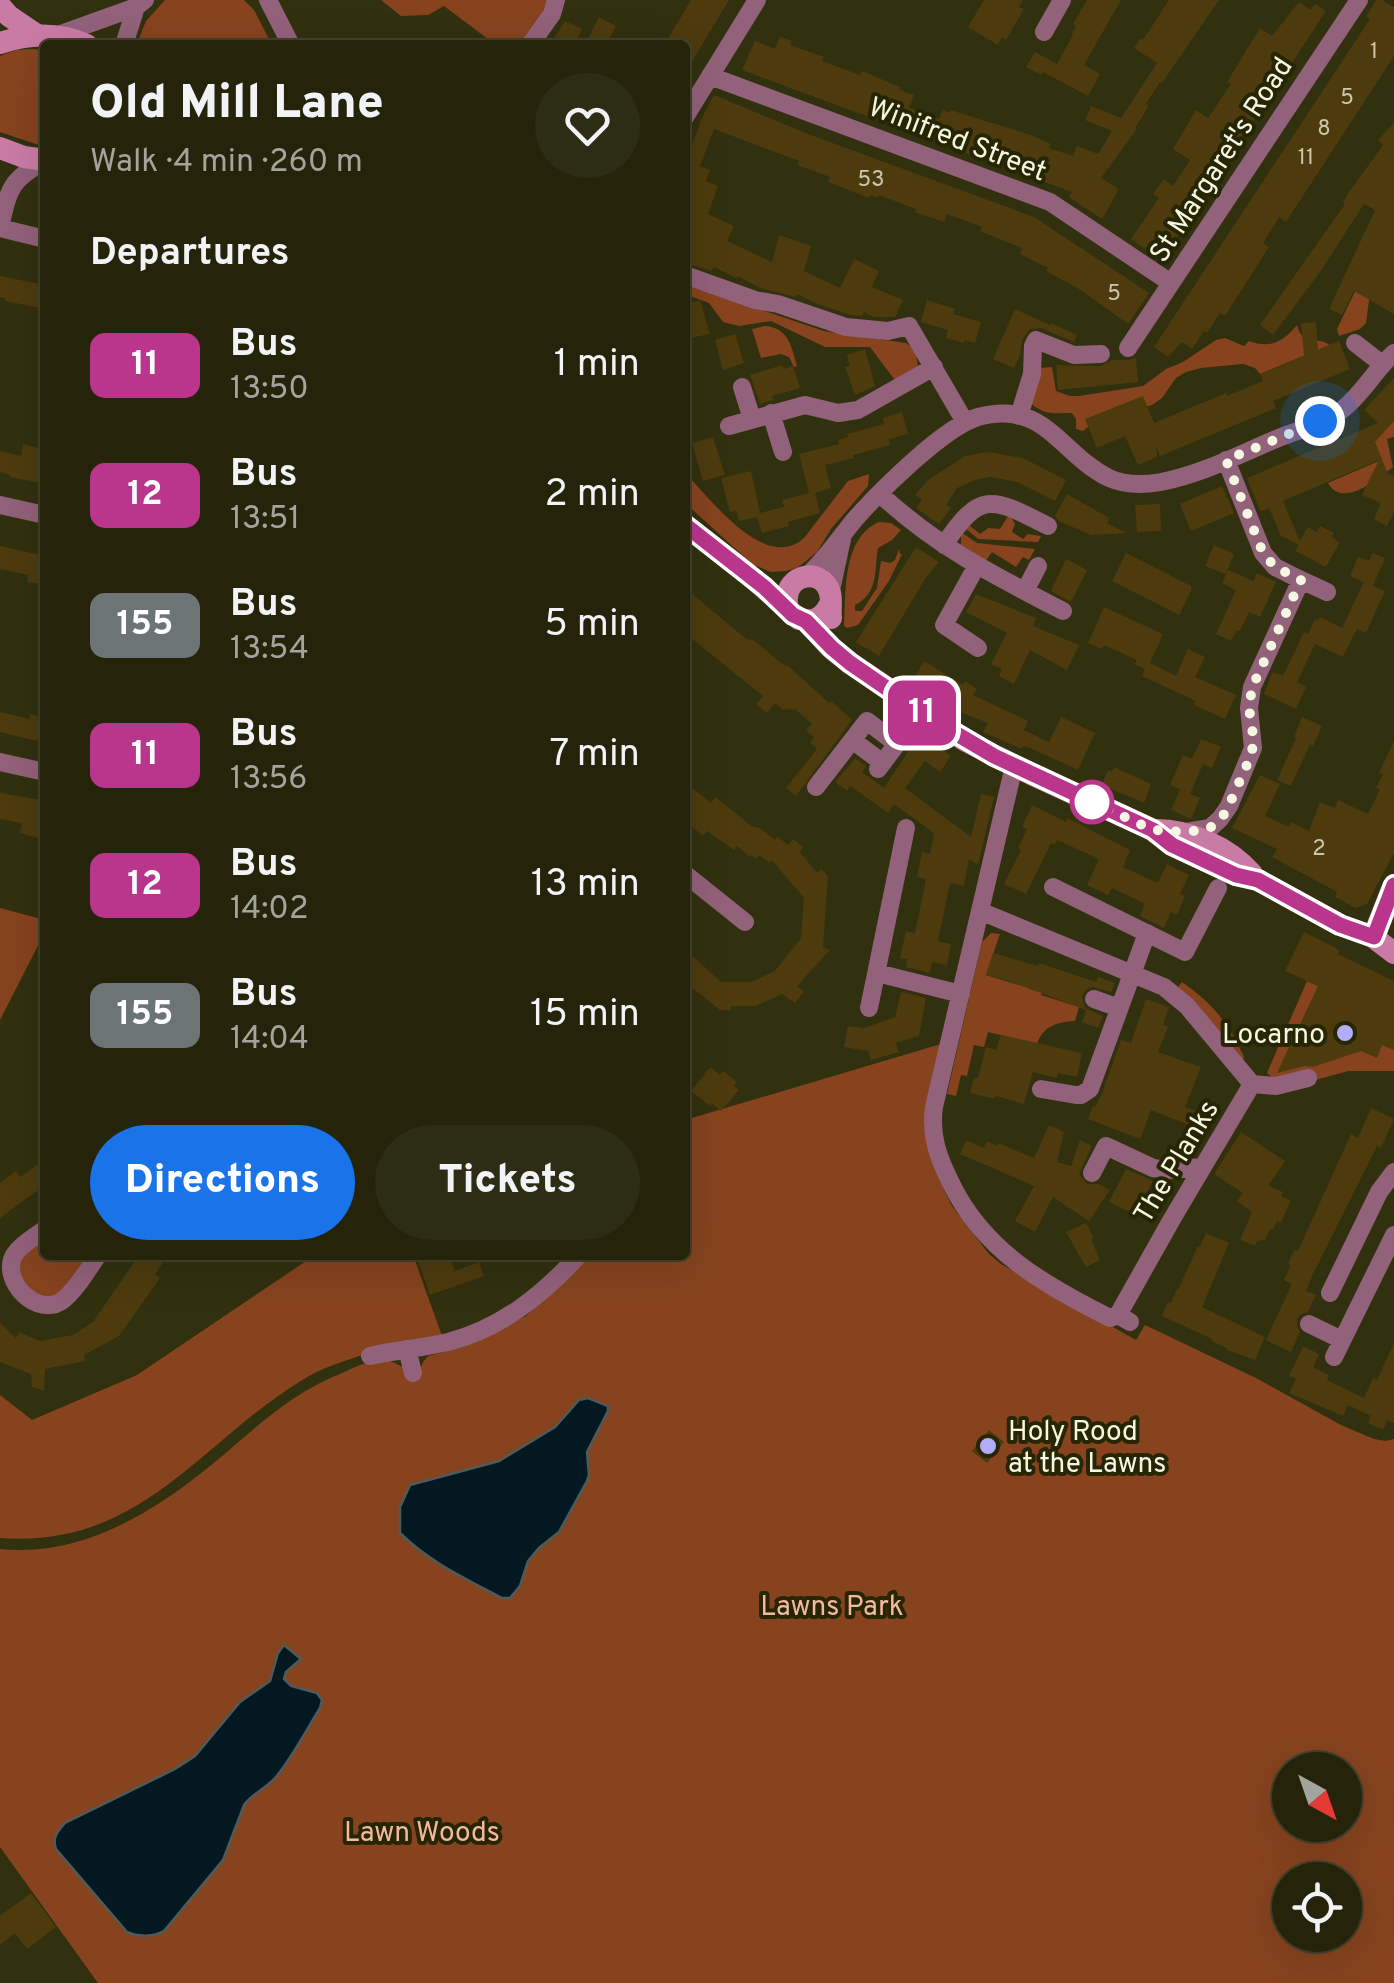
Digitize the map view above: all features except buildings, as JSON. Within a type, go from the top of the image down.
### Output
[{"type":"main road","points":[[0,6],[9,16],[67,40]]},
{"type":"main road","points":[[0,43],[48,35]]},
{"type":"main road","points":[[0,148],[40,160]]},
{"type":"main road","points":[[690,530],[841,655],[966,742],[1153,830],[1172,845],[1236,875],[1258,880],[1340,925],[1374,937],[1394,953]]},
{"type":"main road","points":[[748,574],[820,579],[830,600],[832,631],[841,655]]},
{"type":"main road","points":[[804,577],[789,587],[786,602],[797,615],[820,618],[830,600]]},
{"type":"main road","points":[[1153,830],[1182,832],[1226,852],[1242,862],[1258,880]]},
{"type":"main road","points":[[1374,937],[1394,885]]},
{"type":"street","points":[[534,40],[552,14],[556,0]]},
{"type":"street","points":[[690,110],[757,0]]},
{"type":"street","points":[[1043,32],[1062,0]]},
{"type":"street","name":"St Margaret's Road","points":[[1128,348],[1359,0]]},
{"type":"street","points":[[267,1],[288,40]]},
{"type":"street","points":[[48,35],[141,4]]},
{"type":"street","points":[[126,40],[141,4]]},
{"type":"street","name":"Winifred Street","points":[[710,76],[1050,202],[1171,283]]},
{"type":"street","points":[[0,156],[10,189]]},
{"type":"street","points":[[40,164],[23,174],[10,189],[0,227],[40,238]]},
{"type":"street","points":[[690,277],[846,327],[888,331],[910,326],[965,422]]},
{"type":"street","points":[[1019,416],[1032,374],[1036,340],[1074,356],[1101,354]]},
{"type":"street","points":[[804,577],[880,494],[941,438],[965,422],[990,415],[1019,416],[1050,431],[1097,471],[1116,481],[1161,482],[1338,414],[1388,359],[1356,343]]},
{"type":"street","points":[[729,426],[805,405],[848,413],[872,404],[934,366]]},
{"type":"street","points":[[742,387],[752,419]]},
{"type":"street","points":[[771,413],[783,452]]},
{"type":"street","points":[[1226,460],[1263,553],[1275,567],[1328,592]]},
{"type":"street","points":[[880,494],[908,520],[976,566],[1063,611]]},
{"type":"street","points":[[944,545],[965,516],[981,505],[1000,504],[1025,524],[1048,526]]},
{"type":"street","points":[[0,505],[40,513]]},
{"type":"street","points":[[830,600],[844,534]]},
{"type":"street","points":[[976,566],[944,625],[978,648]]},
{"type":"street","points":[[1025,592],[1038,566]]},
{"type":"street","points":[[1182,832],[1205,830],[1226,812],[1231,783],[1253,748],[1249,708],[1252,688],[1301,580]]},
{"type":"street","points":[[852,740],[881,766],[921,712]]},
{"type":"street","points":[[816,786],[867,721],[897,744]]},
{"type":"street","points":[[0,762],[40,771]]},
{"type":"street","points":[[877,972],[961,994],[1014,766]]},
{"type":"street","points":[[870,1008],[906,828]]},
{"type":"street","points":[[690,878],[745,922]]},
{"type":"street","points":[[1054,887],[1185,952],[1218,888]]},
{"type":"street","points":[[980,911],[1154,981],[1175,994],[1252,1084]]},
{"type":"street","points":[[1041,1089],[1076,1095],[1090,1089],[1147,933]]},
{"type":"street","name":"The Planks","points":[[961,994],[932,1119],[934,1142],[951,1185],[978,1228],[1016,1264],[1050,1287],[1114,1319],[1124,1318],[1202,1167],[1252,1084],[1276,1086],[1308,1078]]},
{"type":"street","points":[[1094,1000],[1120,1008]]},
{"type":"street","points":[[1092,1173],[1106,1146],[1153,1168],[1202,1167]]},
{"type":"street","points":[[1330,1294],[1379,1192],[1394,1172]]},
{"type":"street","points":[[40,1233],[20,1247],[10,1264],[14,1282],[34,1302],[50,1305],[65,1299],[94,1260]]},
{"type":"street","points":[[1309,1324],[1338,1349],[1394,1236]]},
{"type":"street","points":[[370,1356],[467,1336],[511,1315],[547,1288],[574,1260]]},
{"type":"street","points":[[407,1349],[414,1373]]},
{"type":"green space","points":[[165,0],[244,0],[254,10],[269,40],[138,40],[146,21]]},
{"type":"green space","points":[[381,0],[548,0],[526,40],[489,40],[444,6],[428,15],[401,16]]},
{"type":"green space","points":[[16,50],[40,50],[40,145],[0,132],[0,56]]},
{"type":"green space","points":[[1376,248],[1366,323],[1339,336],[1337,329]]},
{"type":"green space","points":[[690,283],[824,331],[906,343],[915,349],[918,366],[902,379],[894,379],[870,347],[825,347],[771,321],[739,326],[723,322],[709,303],[690,296]]},
{"type":"green space","points":[[1297,325],[1306,339],[1330,345],[1260,374],[1243,364],[1186,372],[1152,405],[1083,431],[1076,429],[1072,413],[1049,413],[1027,401],[1039,368],[1052,367],[1056,391],[1070,396],[1143,386],[1216,340],[1225,338],[1244,346],[1249,341],[1270,344],[1287,336]]},
{"type":"green space","points":[[765,326],[784,334],[797,366],[781,354],[761,358],[752,329]]},
{"type":"green space","points":[[1394,421],[1394,437],[1387,439],[1393,467],[1351,493],[1334,490],[1328,483],[1381,460],[1373,438]]},
{"type":"green space","points":[[869,474],[868,486],[817,552],[797,568],[771,572],[752,564],[690,508],[690,478],[756,540],[789,546],[804,538],[848,481]]},
{"type":"green space","points":[[1009,514],[1015,524],[1012,532],[1023,539],[1028,534],[1041,536],[1038,542],[978,539],[965,528],[968,524],[980,534],[988,528],[1000,529]]},
{"type":"green space","points":[[879,522],[891,523],[901,530],[878,548],[872,588],[855,605],[855,611],[862,611],[877,588],[881,561],[895,560],[899,549],[902,554],[889,581],[858,625],[847,628],[845,598],[852,553],[858,540]]},
{"type":"green space","points":[[961,532],[977,543],[1035,549],[1029,560],[1023,557],[1016,567],[992,552],[985,562],[961,546]]},
{"type":"green space","points":[[0,908],[40,919],[40,942],[0,1020]]},
{"type":"green space","points":[[991,933],[1000,934],[986,975],[1029,988],[1043,987],[1041,995],[1079,1007],[1075,1021],[1052,1026],[1037,1044],[988,1032],[984,1047],[974,1045],[967,1076],[961,1075],[956,1096],[947,1094],[982,942]]},
{"type":"green space","name":"Locarno","points":[[1307,981],[1394,1022],[1394,1071],[1348,1071],[1312,1081],[1278,1083],[1267,1073]]},
{"type":"green space","points":[[1182,982],[1219,1015],[1243,1060],[1178,987]]},
{"type":"green space","name":"Lawns Park","points":[[941,1044],[931,1147],[952,1206],[989,1254],[1136,1340],[1145,1325],[1256,1378],[1341,1425],[1374,1439],[1394,1439],[1394,1983],[98,1983],[0,1847],[0,1549],[61,1546],[119,1526],[172,1495],[277,1410],[323,1381],[379,1360],[393,1362],[418,1375],[428,1356],[463,1347],[526,1316],[584,1260],[690,1260],[690,1119]]},
{"type":"green space","points":[[40,1241],[40,1260],[84,1260],[65,1290],[47,1300],[24,1286],[18,1262],[22,1254]]},
{"type":"green space","points":[[308,1260],[415,1260],[442,1336],[368,1349],[368,1353],[311,1375],[131,1509],[93,1526],[50,1537],[0,1538],[0,1395],[32,1420],[137,1375]]},
{"type":"water","points":[[588,1398],[608,1406],[608,1411],[587,1452],[587,1481],[559,1532],[528,1561],[520,1586],[510,1598],[502,1598],[448,1569],[400,1533],[400,1507],[410,1485],[499,1461],[555,1427],[579,1400]]},
{"type":"water","points":[[284,1645],[301,1659],[286,1672],[284,1679],[291,1686],[317,1693],[322,1700],[320,1708],[281,1771],[244,1805],[223,1860],[164,1931],[146,1936],[127,1932],[56,1849],[58,1832],[65,1823],[195,1756],[240,1702],[270,1681]]},
{"type":"bus line","name":"11","points":[[690,529],[793,615],[806,621],[850,663],[966,742],[1153,830],[1172,845],[1236,875],[1258,880],[1348,929],[1374,937],[1394,885]]},
{"type":"place","name":"Locarno","points":[[1345,1033]]},
{"type":"place","name":"Holy Rood at the Lawns","points":[[988,1446]]},
{"type":"route","points":[[1092,802],[1153,830],[1205,830],[1226,812],[1253,748],[1249,708],[1252,688],[1301,580],[1275,567],[1263,553],[1226,460],[1320,421]]},
{"type":"park label","name":"Lawn Woods","points":[[422,1831]]}]
